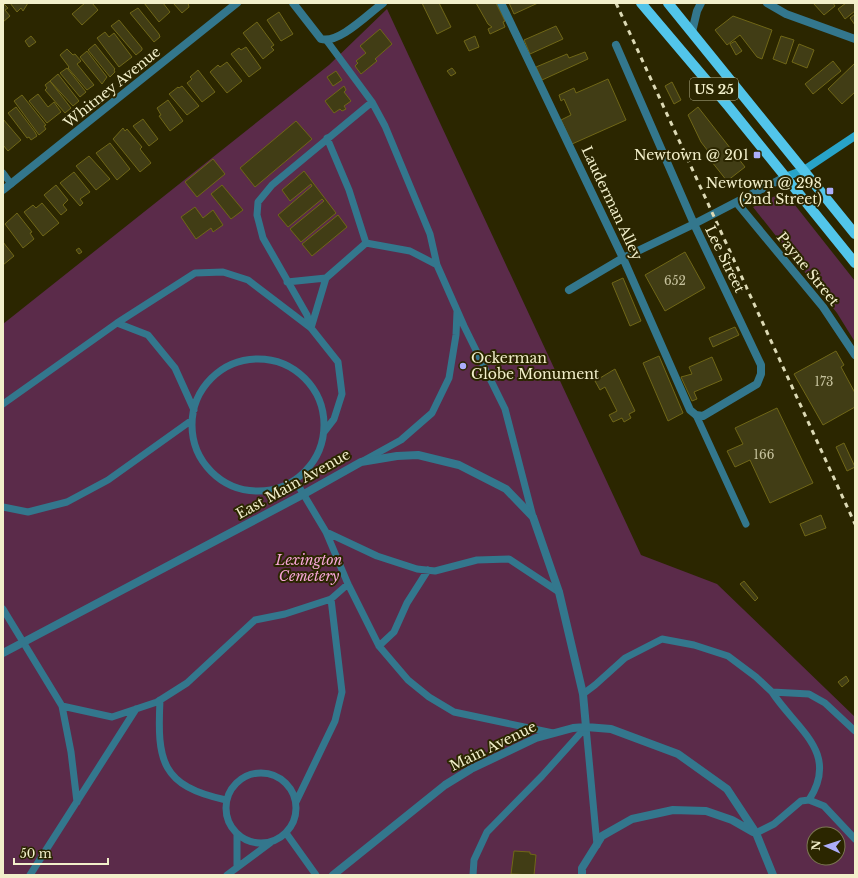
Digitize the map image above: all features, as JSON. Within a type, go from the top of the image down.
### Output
[{"type":"main road","name":"US 25","points":[[641,3],[664,29],[855,263]]},
{"type":"main road","name":"US 25","points":[[668,3],[855,234]]},
{"type":"street","name":"Whitney Avenue","points":[[3,190],[238,3]]},
{"type":"street","points":[[293,3],[321,39],[327,41],[338,38],[383,3]]},
{"type":"street","name":"Lauderman Alley","points":[[501,3],[623,258],[690,410],[696,415]]},
{"type":"street","points":[[692,32],[697,11],[701,3]]},
{"type":"street","points":[[767,3],[786,14],[855,39]]},
{"type":"street","name":"Lee Street","points":[[616,45],[694,224],[761,365],[762,374],[760,380],[751,388],[702,416],[696,415]]},
{"type":"street","points":[[569,290],[623,258],[737,203],[785,177],[804,170],[855,136]]},
{"type":"street","name":"Payne Street","points":[[737,203],[823,307],[855,355]]},
{"type":"street","name":"East Main Avenue","points":[[3,652],[304,494],[361,462],[397,456],[418,455],[459,465],[506,489],[533,517],[559,592],[583,694],[586,727]]},
{"type":"street","name":"Main Avenue","points":[[333,875],[445,785],[471,769],[536,738],[572,728],[586,727],[611,729],[678,754],[727,789],[756,834],[773,875]]},
{"type":"street","points":[[582,875],[582,868],[602,836],[632,819],[673,810],[706,811],[732,820],[756,834]]},
{"type":"lane","points":[[327,41],[372,102],[386,126],[430,234],[437,265],[504,409],[533,517]]},
{"type":"lane","points":[[324,432],[334,419],[342,394],[338,362],[312,328],[307,316],[263,238],[257,215],[258,202],[272,185],[372,102]]},
{"type":"lane","points":[[327,138],[349,190],[366,243]]},
{"type":"lane","points":[[3,173],[11,184]]},
{"type":"lane","points":[[366,243],[410,251],[437,265]]},
{"type":"lane","points":[[312,328],[326,278],[366,243]]},
{"type":"lane","points":[[3,404],[116,322],[196,273],[223,272],[248,280],[312,328]]},
{"type":"lane","points":[[287,282],[326,278]]},
{"type":"lane","points":[[361,462],[401,440],[432,413],[450,378],[456,335],[457,309]]},
{"type":"lane","points":[[116,322],[148,335],[175,368],[194,410]]},
{"type":"lane","points":[[258,358],[280,362],[299,372],[314,389],[322,410],[324,432],[319,450],[312,461],[295,480],[276,488],[255,491],[234,486],[216,476],[202,460],[194,440],[192,420],[194,410],[202,390],[217,373],[236,362],[258,358]]},
{"type":"lane","points":[[696,415],[746,524]]},
{"type":"lane","points":[[3,508],[28,512],[68,502],[108,480],[192,420]]},
{"type":"lane","points":[[295,480],[326,532],[348,584],[379,646],[408,680],[429,697],[454,712],[553,733]]},
{"type":"lane","points":[[326,532],[377,556],[417,569],[435,571],[477,560],[509,559],[559,592]]},
{"type":"lane","points":[[379,646],[394,632],[407,603],[428,570]]},
{"type":"lane","points":[[62,706],[112,717],[160,700],[187,683],[255,620],[285,614],[331,599],[348,584]]},
{"type":"lane","points":[[226,875],[271,842],[286,833],[295,818],[296,802],[335,721],[342,692],[331,599]]},
{"type":"lane","points":[[3,609],[62,706],[71,752],[77,802]]},
{"type":"lane","points":[[583,694],[625,658],[662,639],[694,644],[728,656],[756,677],[772,692],[818,752],[821,773],[816,789],[810,800]]},
{"type":"lane","points":[[772,692],[809,694],[825,702],[855,731]]},
{"type":"lane","points":[[160,700],[159,726],[162,760],[181,785],[203,795],[226,800]]},
{"type":"lane","points":[[30,875],[136,709]]},
{"type":"lane","points":[[586,727],[597,845]]},
{"type":"lane","points":[[473,875],[474,860],[487,832],[542,776],[586,727]]},
{"type":"lane","points":[[271,842],[253,843],[237,834],[227,819],[226,800],[230,790],[237,782],[246,776],[256,773],[272,775],[286,783],[296,802]]},
{"type":"lane","points":[[756,834],[774,824],[801,801],[810,800],[824,806],[855,839]]},
{"type":"lane","points":[[286,833],[316,875]]},
{"type":"lane","points":[[237,834],[237,867]]},
{"type":"green space","name":"Lexington Cemetery","points":[[387,9],[641,555],[717,584],[855,717],[855,875],[3,875],[3,324],[329,65]]},
{"type":"green space","points":[[777,195],[787,195],[855,281],[855,342],[837,313],[753,207]]},
{"type":"building","points":[[3,3],[8,8],[5,10],[10,16],[3,22]]},
{"type":"building","points":[[10,3],[28,3],[23,11],[21,8],[17,12]]},
{"type":"building","points":[[85,3],[92,3],[98,10],[82,25],[72,14]]},
{"type":"building","points":[[144,3],[163,3],[170,12],[159,22]]},
{"type":"building","points":[[173,3],[188,3],[189,7],[182,13]]},
{"type":"building","points":[[422,3],[439,3],[451,27],[437,34]]},
{"type":"building","points":[[476,3],[496,3],[505,21],[503,22],[505,27],[490,34],[488,29],[492,27],[488,24]]},
{"type":"building","points":[[509,3],[538,3],[514,14]]},
{"type":"building","points":[[813,3],[833,3],[835,6],[824,15]]},
{"type":"building","points":[[846,3],[855,3],[855,11],[845,19],[838,9]]},
{"type":"building","points":[[138,8],[159,34],[160,37],[154,42],[130,13]]},
{"type":"building","points":[[279,12],[293,34],[281,41],[267,20]]},
{"type":"building","points":[[855,14],[855,25],[850,18]]},
{"type":"building","points":[[733,16],[772,30],[762,59],[757,57],[740,35],[727,45],[715,30]]},
{"type":"building","points":[[119,20],[142,48],[142,50],[136,55],[111,26]]},
{"type":"building","points":[[257,22],[274,45],[271,47],[274,50],[263,59],[243,33]]},
{"type":"building","points":[[556,26],[563,39],[530,54],[524,40]]},
{"type":"building","points":[[380,29],[392,44],[375,59],[377,61],[361,74],[355,66],[358,63],[356,61],[366,53],[360,46]]},
{"type":"building","points":[[105,32],[109,37],[114,33],[132,57],[119,67],[97,38]]},
{"type":"building","points":[[31,36],[36,42],[29,47],[25,41]]},
{"type":"building","points":[[475,36],[479,47],[469,51],[464,41]]},
{"type":"building","points":[[781,36],[794,40],[786,64],[773,59]]},
{"type":"building","points":[[735,41],[742,51],[736,55],[730,44]]},
{"type":"building","points":[[95,44],[115,69],[115,72],[110,77],[88,50]]},
{"type":"building","points":[[799,44],[814,50],[807,68],[792,62]]},
{"type":"building","points":[[246,47],[261,68],[249,77],[231,54],[239,48],[241,50]]},
{"type":"building","points":[[67,49],[73,55],[75,54],[81,61],[77,64],[94,85],[87,90],[68,68],[69,67],[60,55]]},
{"type":"building","points":[[87,51],[107,77],[102,84],[80,57]]},
{"type":"building","points":[[585,52],[588,59],[542,80],[536,67],[567,54],[569,58]]},
{"type":"building","points":[[833,61],[841,71],[813,94],[805,84]]},
{"type":"building","points":[[227,62],[242,81],[227,93],[210,72],[218,65],[220,67]]},
{"type":"building","points":[[855,63],[855,92],[842,104],[828,89]]},
{"type":"building","points":[[67,68],[86,92],[80,97],[60,73]]},
{"type":"building","points":[[452,68],[456,73],[451,76],[447,71]]},
{"type":"building","points":[[198,70],[215,92],[202,102],[187,83],[192,79],[190,77]]},
{"type":"building","points":[[336,71],[342,80],[333,86],[327,77]]},
{"type":"building","points":[[58,74],[79,101],[73,106],[50,81]]},
{"type":"building","points":[[608,79],[626,120],[572,144],[561,120],[571,115],[564,99],[561,101],[559,95],[574,88],[576,93]]},
{"type":"building","points":[[50,81],[71,108],[65,113],[45,90],[47,88],[45,85]]},
{"type":"building","points":[[672,82],[681,100],[674,104],[665,86]]},
{"type":"building","points":[[182,86],[199,106],[187,115],[169,94],[178,87],[179,88]]},
{"type":"building","points":[[344,86],[346,90],[344,92],[351,101],[344,106],[346,109],[342,111],[340,109],[334,113],[325,101]]},
{"type":"building","points":[[38,94],[48,107],[54,102],[61,112],[47,123],[29,101]]},
{"type":"building","points":[[22,95],[46,125],[44,126],[46,129],[39,135],[14,101]]},
{"type":"building","points":[[168,100],[183,121],[170,131],[159,116],[161,115],[157,108]]},
{"type":"building","points":[[16,107],[37,136],[31,140],[29,137],[27,138],[8,113]]},
{"type":"building","points":[[698,107],[745,167],[727,181],[708,157],[711,155],[701,142],[688,115]]},
{"type":"building","points":[[3,119],[21,140],[8,151],[3,145]]},
{"type":"building","points":[[143,119],[158,139],[149,146],[133,126]]},
{"type":"building","points":[[296,121],[312,139],[255,187],[240,168]]},
{"type":"building","points":[[123,128],[125,131],[127,129],[142,147],[140,149],[151,163],[140,172],[113,139]]},
{"type":"building","points":[[110,143],[130,169],[117,180],[96,153]]},
{"type":"building","points":[[89,156],[110,179],[96,190],[76,166]]},
{"type":"building","points":[[213,159],[225,174],[197,197],[185,182]]},
{"type":"building","points":[[304,171],[336,213],[301,242],[290,229],[324,201],[322,199],[288,227],[278,215],[312,186],[311,184],[290,201],[282,190]]},
{"type":"building","points":[[74,172],[90,192],[80,199],[83,203],[80,206],[60,183]]},
{"type":"building","points":[[56,185],[68,200],[63,205],[67,210],[61,215],[44,195]]},
{"type":"building","points":[[222,185],[243,210],[231,219],[211,194]]},
{"type":"building","points":[[42,203],[59,223],[43,236],[24,212],[33,205],[36,208]]},
{"type":"building","points":[[195,207],[203,218],[213,210],[223,225],[213,232],[211,228],[196,239],[181,217]]},
{"type":"building","points":[[17,213],[32,232],[30,233],[34,239],[23,248],[5,224]]},
{"type":"building","points":[[338,215],[347,227],[312,256],[302,244]]},
{"type":"building","points":[[3,242],[14,256],[3,265]]},
{"type":"building","points":[[79,248],[82,252],[79,254],[76,250]]},
{"type":"building","points":[[685,252],[705,288],[665,311],[645,275]]},
{"type":"building","points":[[623,278],[641,321],[630,326],[612,283]]},
{"type":"building","points":[[735,327],[739,335],[713,347],[709,338]]},
{"type":"building","points":[[836,351],[844,365],[841,367],[855,393],[855,407],[823,425],[794,374]]},
{"type":"building","points":[[659,356],[683,413],[668,421],[643,363]]},
{"type":"building","points":[[712,357],[722,380],[694,392],[697,399],[692,401],[681,377],[692,374],[689,367]]},
{"type":"building","points":[[615,369],[635,411],[629,414],[631,418],[624,422],[622,418],[613,422],[609,415],[617,411],[605,387],[600,390],[595,381]]},
{"type":"building","points":[[777,408],[813,483],[770,503],[750,460],[735,467],[727,451],[743,444],[735,428]]},
{"type":"building","points":[[844,443],[855,467],[847,471],[836,447]]},
{"type":"building","points":[[821,515],[826,528],[805,536],[800,524]]},
{"type":"building","points":[[744,581],[758,598],[755,601],[740,584]]},
{"type":"building","points":[[846,676],[849,681],[842,687],[838,682]]},
{"type":"building","points":[[514,851],[530,852],[530,854],[536,855],[534,875],[511,874]]},
{"type":"railway","points":[[616,3],[855,524]]},
{"type":"place","name":"Newtown @ 201","points":[[757,155]]},
{"type":"place","name":"Newtown @ 298 (2nd Street)","points":[[830,191]]},
{"type":"place","name":"Ockerman Globe Monument","points":[[463,366]]}]
